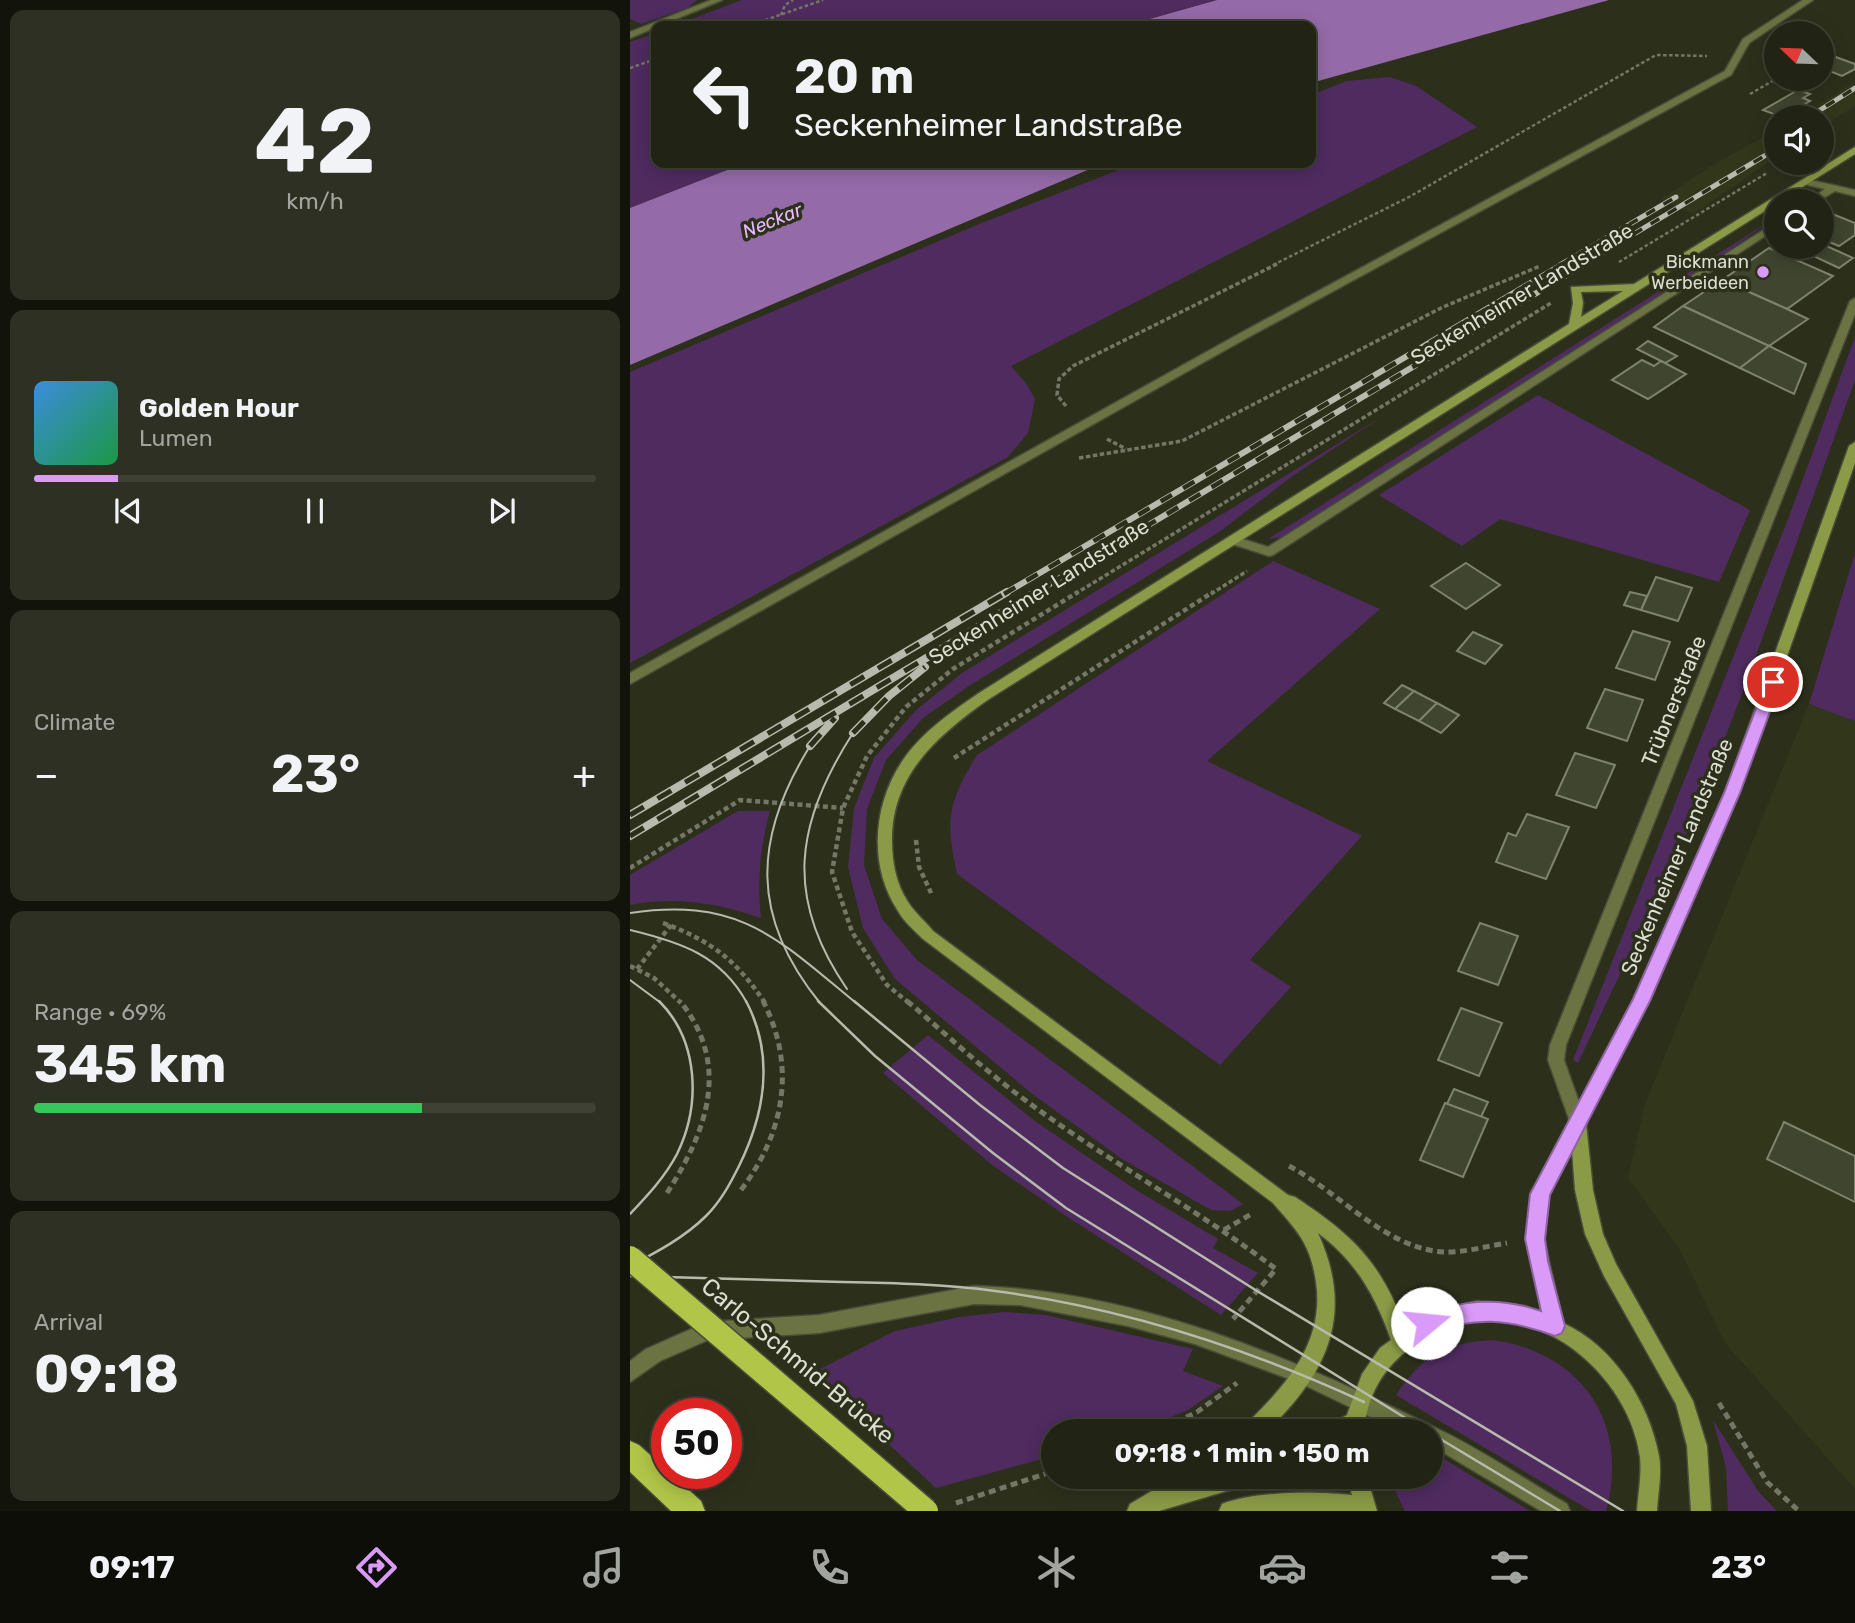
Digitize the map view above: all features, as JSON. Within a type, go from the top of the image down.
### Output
[{"type":"highway","name":"Carlo-Schmid-Brücke","points":[[630,1258],[935,1509]]},
{"type":"highway","points":[[630,1454],[691,1511]]},
{"type":"main road","points":[[1400,1340],[1388,1301],[1364,1263],[1330,1229],[1279,1196],[928,935],[902,906],[888,873],[884,837],[890,802],[911,760],[944,724],[984,696],[1855,150]]},
{"type":"main road","points":[[1574,327],[1578,303],[1575,289],[1638,286]]},
{"type":"main road","name":"Seckenheimer Landstraße","points":[[1555,1326],[1535,1239],[1540,1194],[1641,1001],[1732,793],[1782,660],[1855,446]]},
{"type":"main road","points":[[1577,1119],[1584,1190],[1594,1234],[1610,1270],[1684,1401],[1697,1446],[1702,1511]]},
{"type":"main road","points":[[1264,1419],[1305,1376],[1325,1331],[1329,1307],[1325,1272],[1310,1236],[1279,1196]]},
{"type":"main road","points":[[1356,1419],[1360,1399],[1379,1363],[1400,1340],[1427,1323],[1458,1313],[1490,1310],[1524,1314],[1555,1326],[1584,1343],[1609,1366],[1629,1394],[1643,1424],[1651,1457],[1651,1491],[1647,1511]]},
{"type":"main road","points":[[1145,1507],[1174,1489]]},
{"type":"main road","points":[[1145,1507],[1202,1489]]},
{"type":"main road","points":[[1229,1511],[1282,1503],[1328,1501],[1366,1509],[1360,1489]]},
{"type":"street","points":[[665,21],[718,0]]},
{"type":"street","points":[[630,679],[1082,425],[1728,73],[1740,56],[1746,41],[1809,0]]},
{"type":"street","points":[[630,35],[651,27]]},
{"type":"street","points":[[1806,182],[1855,193]]},
{"type":"street","points":[[1233,540],[1269,552],[1764,233]]},
{"type":"street","name":"Trübnerstraße","points":[[1577,1119],[1556,1060],[1558,1045],[1855,300]]},
{"type":"street","points":[[630,1373],[653,1354],[707,1331],[819,1324],[974,1295],[1020,1296],[1128,1317],[1195,1335],[1305,1376],[1399,1419]]},
{"type":"street","points":[[1443,1442],[1560,1511]]},
{"type":"path","points":[[781,15],[785,5],[793,0]]},
{"type":"path","points":[[763,21],[823,0]]},
{"type":"path","points":[[1082,425],[1057,395],[1059,379],[1073,366],[1409,197],[1657,55],[1740,56]]},
{"type":"path","points":[[630,68],[651,60]]},
{"type":"path","points":[[1750,94],[1764,86]]},
{"type":"path","name":"Seckenheimer Landstraße","points":[[1224,1230],[1118,1166],[1023,1099],[887,985],[852,932],[832,872],[843,808],[867,756],[906,707],[953,669],[1765,175]]},
{"type":"path","points":[[1126,449],[1182,441],[1443,307],[1540,266]]},
{"type":"path","points":[[951,760],[1255,566],[1269,552]]},
{"type":"path","points":[[630,869],[740,800],[843,808]]},
{"type":"path","points":[[916,835],[919,867],[937,905]]},
{"type":"path","points":[[663,923],[706,939],[739,964],[762,999],[777,1038],[782,1084],[777,1120],[768,1147],[741,1190]]},
{"type":"path","points":[[637,969],[671,925]]},
{"type":"path","points":[[630,966],[661,983],[681,1000],[696,1022],[705,1046],[709,1073],[708,1103],[700,1133],[686,1164],[667,1193]]},
{"type":"path","points":[[1280,1159],[1310,1177],[1398,1240],[1420,1248],[1445,1252],[1535,1239]]},
{"type":"path","points":[[935,1509],[1041,1475]]},
{"type":"shaded area","points":[[630,0],[697,0],[687,8],[641,24],[630,19]]},
{"type":"shaded area","points":[[742,0],[1216,0],[1142,21],[686,21]]},
{"type":"shaded area","points":[[651,35],[651,168],[732,168],[630,208],[630,42]]},
{"type":"shaded area","points":[[1390,77],[1416,86],[1477,127],[1011,366],[1026,383],[1035,399],[1028,433],[1008,457],[630,663],[630,372],[979,224],[1124,168],[1316,168],[1316,93],[1347,81]]},
{"type":"shaded area","points":[[1855,82],[1855,106],[1834,119],[1834,105],[1818,105]]},
{"type":"shaded area","points":[[1764,137],[1764,165],[1693,214],[1661,199],[1713,165]]},
{"type":"shaded area","points":[[1764,225],[1703,269],[1283,537],[1268,539]]},
{"type":"shaded area","points":[[1855,337],[1855,380],[1745,686],[1696,813],[1578,1063],[1573,1060],[1790,514]]},
{"type":"shaded area","points":[[1538,395],[1750,510],[1719,582],[1500,519],[1462,546],[1379,495]]},
{"type":"shaded area","points":[[1383,416],[1294,475],[1219,532],[972,684],[924,717],[886,760],[867,809],[864,865],[882,919],[917,960],[1243,1204],[1230,1211],[1211,1210],[1122,1159],[1031,1093],[895,979],[863,928],[848,867],[854,808],[874,758],[915,711],[962,673]]},
{"type":"shaded area","points":[[1855,553],[1855,721],[1809,704]]},
{"type":"shaded area","points":[[1273,561],[1380,609],[1207,761],[1362,836],[1250,960],[1291,987],[1220,1065],[957,874],[950,825],[960,786],[977,755]]},
{"type":"shaded area","points":[[1809,704],[1855,721],[1855,1489],[1725,1343],[1679,1248],[1628,1178],[1645,1104]]},
{"type":"shaded area","points":[[738,811],[770,811],[760,864],[761,918],[696,902],[663,901],[630,905],[630,875]]},
{"type":"shaded area","points":[[928,1035],[1035,1121],[1133,1188],[1218,1239],[1213,1248],[1258,1273],[1221,1315],[1069,1218],[992,1165],[883,1073]]},
{"type":"shaded area","points":[[1004,1312],[1046,1315],[1193,1349],[1183,1371],[1223,1386],[1188,1410],[1166,1419],[1041,1419],[1041,1459],[936,1488],[812,1373],[895,1331],[959,1317]]},
{"type":"shaded area","points":[[1493,1340],[1524,1347],[1552,1360],[1574,1377],[1592,1397],[1604,1422],[1611,1449],[1612,1479],[1606,1511],[1591,1511],[1443,1423],[1443,1419],[1436,1419],[1396,1395],[1416,1370],[1436,1354],[1461,1344]]},
{"type":"shaded area","points":[[1713,1420],[1758,1491],[1777,1511],[1728,1511],[1726,1468]]},
{"type":"shaded area","points":[[1443,1459],[1530,1511],[1405,1511],[1394,1489],[1443,1489]]},
{"type":"water","points":[[1217,0],[1609,0],[1316,82],[1316,21],[1143,21]]},
{"type":"water","name":"Neckar","points":[[732,168],[1092,168],[630,365],[630,208]]},
{"type":"building","points":[[1834,56],[1855,64],[1855,69],[1842,76],[1834,73]]},
{"type":"building","points":[[1796,91],[1810,94],[1803,98],[1810,101],[1803,105],[1772,105]]},
{"type":"building","points":[[1834,215],[1855,223],[1855,235],[1839,246],[1834,244]]},
{"type":"building","points":[[1834,249],[1853,258],[1839,268],[1820,259],[1834,259]]},
{"type":"building","points":[[1764,251],[1764,259],[1794,259],[1833,276],[1787,309],[1722,280]]},
{"type":"building","points":[[1722,280],[1808,319],[1769,346],[1683,306]]},
{"type":"building","points":[[1683,306],[1769,346],[1740,368],[1654,327]]},
{"type":"building","points":[[1648,341],[1677,356],[1665,363],[1637,349]]},
{"type":"building","points":[[1769,346],[1806,364],[1794,394],[1740,368]]},
{"type":"building","points":[[1642,360],[1654,366],[1661,361],[1686,374],[1648,399],[1612,380]]},
{"type":"building","points":[[1466,563],[1500,585],[1466,609],[1431,586]]},
{"type":"building","points":[[1656,577],[1692,588],[1678,621],[1641,610]]},
{"type":"building","points":[[1630,592],[1647,596],[1641,610],[1624,605]]},
{"type":"building","points":[[1633,631],[1670,642],[1655,680],[1616,668]]},
{"type":"building","points":[[1473,632],[1502,645],[1485,664],[1457,651]]},
{"type":"building","points":[[1402,685],[1414,691],[1395,709],[1384,703]]},
{"type":"building","points":[[1605,689],[1643,700],[1627,741],[1587,728]]},
{"type":"building","points":[[1414,691],[1437,703],[1419,721],[1395,709]]},
{"type":"building","points":[[1437,703],[1459,715],[1441,733],[1419,721]]},
{"type":"building","points":[[1575,753],[1615,765],[1596,808],[1556,795]]},
{"type":"building","points":[[1527,814],[1569,827],[1546,879],[1496,862],[1508,833],[1516,836]]},
{"type":"building","points":[[1480,923],[1518,936],[1498,985],[1458,971]]},
{"type":"building","points":[[1461,1008],[1502,1023],[1479,1076],[1438,1060]]},
{"type":"building","points":[[1454,1089],[1488,1102],[1481,1117],[1447,1104]]},
{"type":"building","points":[[1445,1103],[1488,1119],[1463,1177],[1420,1160]]},
{"type":"building","points":[[1784,1122],[1855,1156],[1855,1202],[1767,1159]]},
{"type":"tram line","points":[[847,989],[827,956],[813,923],[806,892],[805,861],[809,830],[819,798],[853,733]]},
{"type":"tram line","points":[[784,945],[771,908],[767,877],[770,845],[778,813],[791,780],[810,746]]},
{"type":"tram line","points":[[630,913],[701,911],[729,917],[755,928],[784,945]]},
{"type":"tram line","points":[[630,930],[698,953],[725,973],[747,1002]]},
{"type":"tram line","points":[[784,945],[856,1003]]},
{"type":"tram line","points":[[784,945],[797,971],[820,1003]]},
{"type":"tram line","points":[[630,980],[660,1002]]},
{"type":"tram line","points":[[854,1001],[980,1105],[1063,1168],[1257,1291],[1623,1511]]},
{"type":"tram line","points":[[630,1214],[655,1186],[677,1154],[690,1115],[692,1074],[689,1054],[672,1017],[660,1002]]},
{"type":"tram line","points":[[630,1266],[680,1237],[706,1216],[729,1186],[748,1146],[760,1105],[763,1063],[761,1043],[747,1002]]},
{"type":"tram line","points":[[820,1003],[875,1056],[993,1153],[1066,1208],[1407,1419]]},
{"type":"tram line","points":[[630,1276],[918,1284],[1043,1298],[1138,1319],[1184,1333],[1275,1364],[1364,1402]]},
{"type":"tram line","points":[[1443,1441],[1560,1511]]},
{"type":"railway","points":[[1828,105],[1855,88]]},
{"type":"railway","points":[[1582,265],[1764,156]]},
{"type":"railway","points":[[1560,265],[1676,197]]},
{"type":"railway","points":[[1004,594],[1563,264]]},
{"type":"railway","points":[[1033,594],[1585,264]]},
{"type":"railway","points":[[630,815],[1007,592]]},
{"type":"railway","points":[[630,836],[1036,592]]},
{"type":"railway","points":[[853,733],[889,696],[925,667]]},
{"type":"railway","points":[[810,746],[835,718]]},
{"type":"place","name":"Bickmann Werbeideen","points":[[1763,272]]},
{"type":"route","points":[[1427,1323],[1458,1313],[1490,1310],[1524,1314],[1555,1326],[1535,1239],[1540,1194],[1641,1001],[1732,793],[1773,682]]}]
